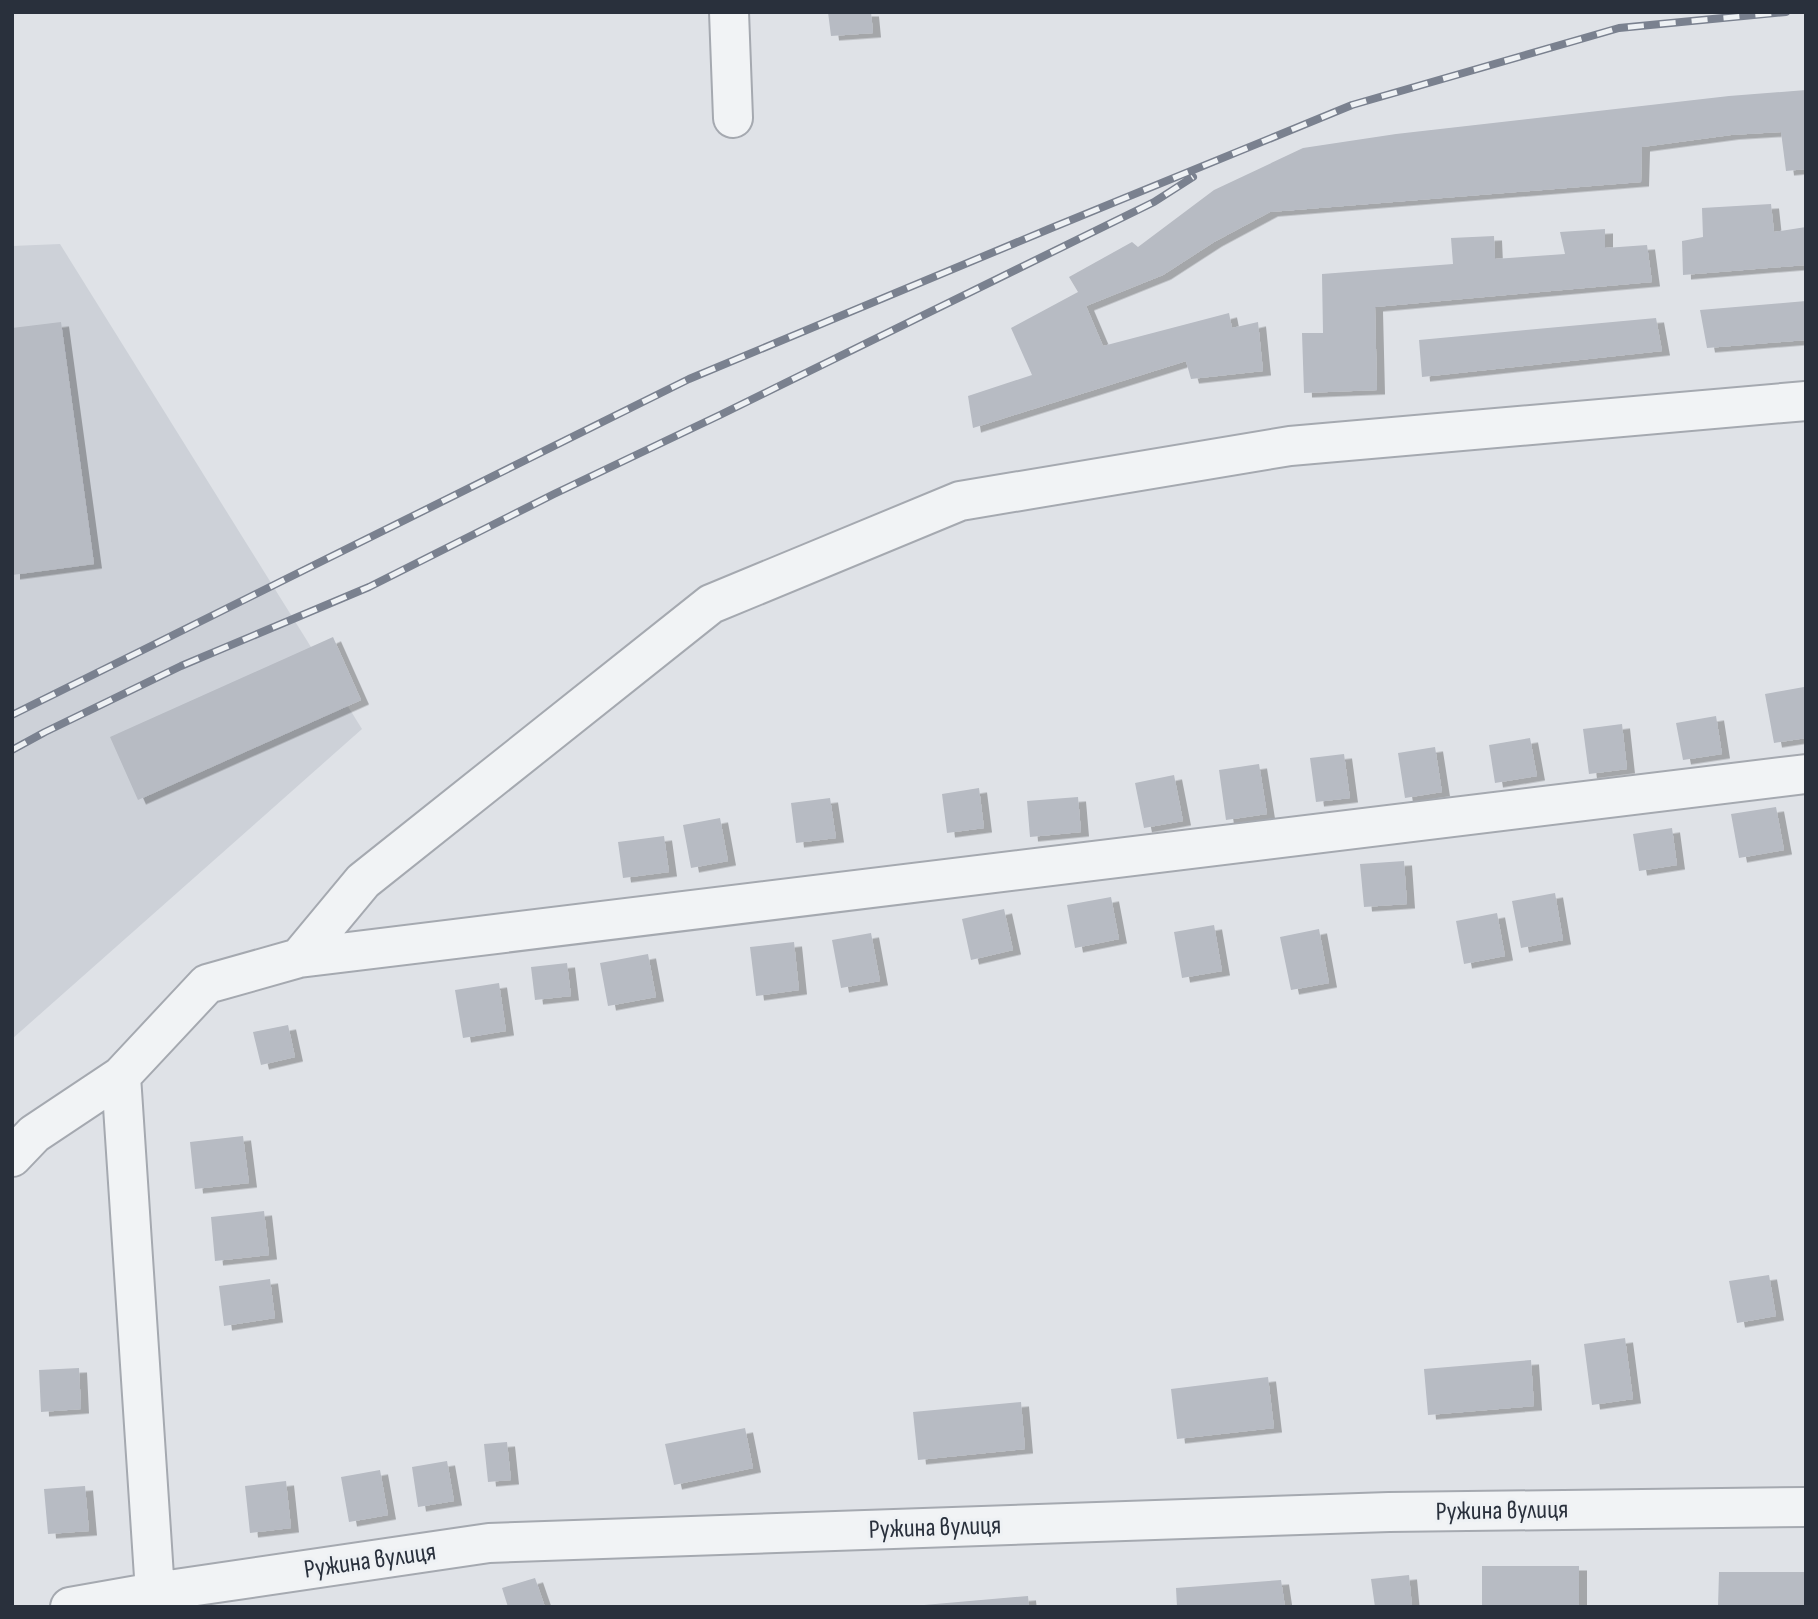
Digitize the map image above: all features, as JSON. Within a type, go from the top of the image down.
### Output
[{"type":"street","points":[[729,12],[733,118]]},
{"type":"street","points":[[299,958],[363,881],[711,604],[960,501],[1290,446],[1806,401]]},
{"type":"street","points":[[12,1157],[34,1134],[121,1076],[207,984],[299,958],[1806,774]]},
{"type":"street","points":[[121,1076],[155,1599]]},
{"type":"street","name":"Ружина вулиця","points":[[69,1607],[155,1599],[489,1543],[1389,1512],[1806,1507]]},
{"type":"shaded area","points":[[60,244],[362,729],[12,1039],[12,246]]},
{"type":"building","points":[[828,12],[871,12],[873,33],[831,36]]},
{"type":"building","points":[[1806,90],[1806,169],[1786,171],[1781,132],[1731,135],[1642,147],[1641,182],[1270,212],[1214,242],[1163,275],[1086,306],[1103,346],[1229,313],[1232,328],[1258,322],[1263,371],[1191,379],[1186,361],[973,428],[968,396],[1032,375],[1011,328],[1078,292],[1069,277],[1132,242],[1138,247],[1214,190],[1303,148],[1396,134],[1729,96]]},
{"type":"building","points":[[1771,204],[1774,232],[1806,227],[1806,265],[1683,275],[1682,241],[1703,237],[1702,208]]},
{"type":"building","points":[[1605,229],[1605,248],[1647,245],[1652,282],[1375,307],[1377,390],[1304,393],[1302,333],[1323,333],[1322,274],[1453,264],[1451,238],[1494,236],[1495,259],[1565,254],[1560,232]]},
{"type":"building","points":[[1806,301],[1806,340],[1707,348],[1700,310]]},
{"type":"building","points":[[1656,318],[1662,351],[1422,377],[1419,340]]},
{"type":"building","points":[[61,322],[94,564],[12,575],[12,328]]},
{"type":"building","points":[[333,637],[361,700],[138,800],[110,737]]},
{"type":"building","points":[[1804,687],[1806,738],[1774,743],[1765,694]]},
{"type":"building","points":[[1716,716],[1722,754],[1683,760],[1676,723]]},
{"type":"building","points":[[1622,724],[1627,769],[1589,774],[1583,729]]},
{"type":"building","points":[[1530,738],[1537,776],[1495,783],[1489,745]]},
{"type":"building","points":[[1435,747],[1442,792],[1405,798],[1398,753]]},
{"type":"building","points":[[1344,754],[1350,798],[1316,802],[1310,758]]},
{"type":"building","points":[[1259,764],[1267,814],[1226,820],[1219,770]]},
{"type":"building","points":[[1174,775],[1183,821],[1144,828],[1135,783]]},
{"type":"building","points":[[979,788],[984,828],[947,833],[942,794]]},
{"type":"building","points":[[1078,797],[1081,832],[1030,837],[1027,801]]},
{"type":"building","points":[[830,798],[836,838],[796,843],[791,803]]},
{"type":"building","points":[[1776,807],[1784,850],[1739,858],[1731,814]]},
{"type":"building","points":[[720,818],[728,861],[691,868],[683,825]]},
{"type":"building","points":[[1672,828],[1677,865],[1639,871],[1633,834]]},
{"type":"building","points":[[664,836],[669,872],[623,878],[618,842]]},
{"type":"building","points":[[1404,861],[1407,904],[1364,907],[1360,864]]},
{"type":"building","points":[[1555,893],[1563,940],[1521,948],[1512,901]]},
{"type":"building","points":[[1111,897],[1119,939],[1075,948],[1067,905]]},
{"type":"building","points":[[1004,909],[1013,950],[971,960],[962,919]]},
{"type":"building","points":[[1497,913],[1505,956],[1464,964],[1456,921]]},
{"type":"building","points":[[1214,925],[1222,971],[1182,978],[1174,932]]},
{"type":"building","points":[[1319,929],[1329,983],[1291,990],[1280,937]]},
{"type":"building","points":[[871,933],[880,981],[841,988],[832,940]]},
{"type":"building","points":[[794,942],[799,990],[756,996],[750,947]]},
{"type":"building","points":[[648,954],[656,997],[608,1006],[600,963]]},
{"type":"building","points":[[567,963],[571,996],[535,1000],[531,967]]},
{"type":"building","points":[[499,983],[506,1031],[463,1038],[455,990]]},
{"type":"building","points":[[288,1025],[295,1057],[261,1065],[253,1032]]},
{"type":"building","points":[[243,1136],[249,1183],[195,1189],[190,1142]]},
{"type":"building","points":[[264,1211],[269,1255],[215,1261],[211,1217]]},
{"type":"building","points":[[1769,1275],[1776,1316],[1737,1323],[1729,1281]]},
{"type":"building","points":[[270,1279],[275,1318],[224,1326],[219,1286]]},
{"type":"building","points":[[1625,1338],[1633,1399],[1592,1405],[1584,1344]]},
{"type":"building","points":[[1531,1360],[1534,1406],[1428,1415],[1424,1369]]},
{"type":"building","points":[[79,1368],[81,1409],[41,1412],[39,1370]]},
{"type":"building","points":[[1268,1377],[1274,1428],[1177,1439],[1171,1389]]},
{"type":"building","points":[[1021,1402],[1025,1449],[918,1460],[913,1412]]},
{"type":"building","points":[[745,1428],[753,1468],[674,1485],[665,1444]]},
{"type":"building","points":[[507,1442],[511,1480],[488,1482],[484,1444]]},
{"type":"building","points":[[447,1461],[454,1501],[418,1507],[412,1467]]},
{"type":"building","points":[[380,1470],[388,1515],[349,1522],[341,1477]]},
{"type":"building","points":[[286,1481],[291,1528],[250,1533],[245,1486]]},
{"type":"building","points":[[85,1486],[89,1531],[48,1534],[44,1489]]},
{"type":"building","points":[[1482,1566],[1579,1566],[1579,1607],[1482,1607]]},
{"type":"building","points":[[1719,1572],[1806,1572],[1805,1607],[1718,1607]]},
{"type":"building","points":[[1409,1575],[1412,1607],[1375,1607],[1371,1579]]},
{"type":"building","points":[[535,1578],[545,1607],[508,1607],[502,1588]]},
{"type":"building","points":[[1281,1580],[1285,1607],[1177,1607],[1176,1588]]},
{"type":"building","points":[[1028,1596],[1029,1607],[924,1607],[924,1605]]},
{"type":"railway","points":[[12,715],[689,379],[1352,105],[1619,28],[1786,12]]},
{"type":"railway","points":[[12,750],[181,666],[369,587],[1154,202],[1193,177]]}]
